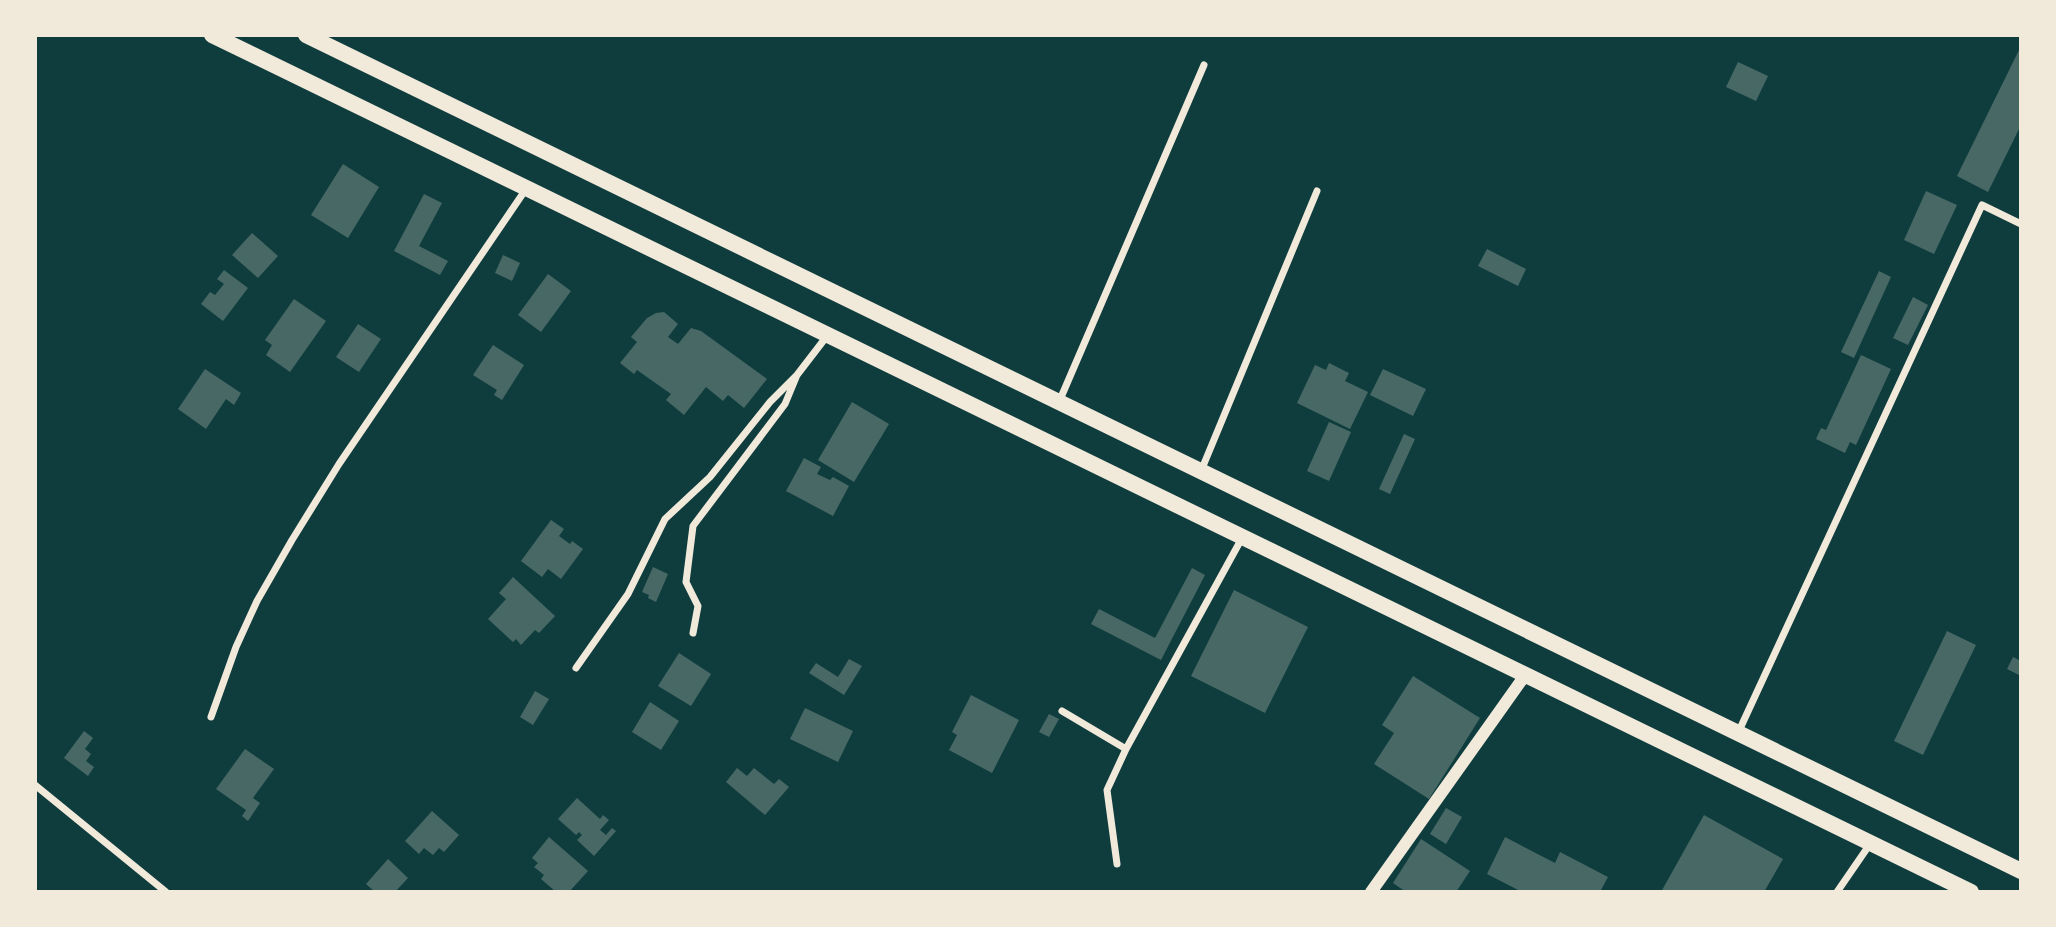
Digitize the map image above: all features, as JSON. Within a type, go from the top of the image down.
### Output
[{"type":"highway","points":[[212,35],[1971,892]]},
{"type":"highway","points":[[306,35],[2021,872]]},
{"type":"street","points":[[1059,403],[1204,65]]},
{"type":"street","points":[[211,717],[236,647],[257,601],[292,540],[338,464],[526,189]]},
{"type":"street","points":[[1201,472],[1317,191]]},
{"type":"street","points":[[1738,734],[1982,205],[2021,224]]},
{"type":"street","points":[[576,668],[628,594],[665,519],[710,477],[770,402],[797,375],[828,336]]},
{"type":"street","points":[[693,633],[698,606],[686,582],[693,526],[785,404],[797,375]]},
{"type":"street","points":[[1117,864],[1107,790],[1126,749],[1243,537]]},
{"type":"street","points":[[1371,892],[1526,674]]},
{"type":"street","points":[[1062,710],[1126,749]]},
{"type":"street","points":[[35,785],[166,892]]},
{"type":"street","points":[[1837,892],[1871,843]]},
{"type":"building","points":[[2021,46],[2021,125],[1988,192],[1957,176]]},
{"type":"building","points":[[1738,62],[1768,76],[1756,101],[1726,87]]},
{"type":"building","points":[[343,164],[379,187],[348,238],[311,215]]},
{"type":"building","points":[[1926,191],[1957,205],[1934,254],[1904,240]]},
{"type":"building","points":[[424,194],[442,203],[419,246],[448,261],[440,275],[394,251]]},
{"type":"building","points":[[252,233],[278,256],[258,278],[232,255]]},
{"type":"building","points":[[1487,249],[1526,269],[1518,286],[1478,266]]},
{"type":"building","points":[[503,255],[520,263],[512,281],[495,273]]},
{"type":"building","points":[[224,270],[248,288],[223,321],[201,304],[210,292],[215,295],[224,284],[217,279]]},
{"type":"building","points":[[1879,271],[1891,277],[1854,358],[1841,352]]},
{"type":"building","points":[[548,274],[571,291],[541,332],[518,315]]},
{"type":"building","points":[[1913,297],[1928,305],[1908,345],[1893,338]]},
{"type":"building","points":[[294,299],[326,321],[290,372],[266,355],[272,345],[265,340]]},
{"type":"building","points":[[664,312],[678,324],[668,337],[678,344],[691,328],[701,331],[767,379],[744,408],[728,395],[723,401],[706,387],[684,415],[666,400],[671,394],[637,370],[634,374],[620,363],[637,342],[631,337],[647,318]]},
{"type":"building","points":[[358,324],[381,339],[359,372],[336,357]]},
{"type":"building","points":[[493,345],[524,365],[502,400],[494,395],[497,390],[473,375]]},
{"type":"building","points":[[1861,355],[1891,369],[1856,445],[1850,442],[1845,453],[1816,439],[1821,428],[1826,430]]},
{"type":"building","points":[[1329,363],[1349,373],[1345,381],[1368,392],[1350,429],[1297,403],[1315,365],[1326,370]]},
{"type":"building","points":[[205,369],[241,393],[234,405],[226,399],[206,429],[178,409]]},
{"type":"building","points":[[1383,369],[1426,389],[1413,416],[1370,395]]},
{"type":"building","points":[[852,402],[889,424],[854,482],[818,460]]},
{"type":"building","points":[[1329,422],[1351,432],[1329,481],[1307,471]]},
{"type":"building","points":[[1404,434],[1415,439],[1390,494],[1379,489]]},
{"type":"building","points":[[804,458],[821,467],[817,474],[830,480],[833,477],[849,486],[833,516],[786,491]]},
{"type":"building","points":[[551,520],[564,529],[559,536],[583,549],[561,579],[548,569],[542,577],[521,561]]},
{"type":"building","points":[[653,567],[668,574],[656,602],[642,592]]},
{"type":"building","points":[[1192,568],[1205,575],[1161,660],[1091,624],[1099,609],[1155,638]]},
{"type":"building","points":[[513,577],[555,616],[539,633],[535,630],[521,645],[516,639],[513,642],[488,619],[506,599],[499,593]]},
{"type":"building","points":[[1234,590],[1308,627],[1265,713],[1191,676]]},
{"type":"building","points":[[1947,631],[1976,645],[1923,755],[1894,741]]},
{"type":"building","points":[[679,653],[711,674],[691,706],[658,686]]},
{"type":"building","points":[[2013,657],[2021,661],[2021,676],[2007,669]]},
{"type":"building","points":[[849,659],[862,666],[844,695],[809,673],[816,663],[838,677]]},
{"type":"building","points":[[1413,676],[1480,718],[1429,799],[1374,764],[1394,733],[1382,725]]},
{"type":"building","points":[[535,691],[549,699],[533,725],[520,717]]},
{"type":"building","points":[[971,695],[1019,720],[992,773],[949,750],[957,735],[952,732]]},
{"type":"building","points":[[650,702],[679,721],[661,750],[632,732]]},
{"type":"building","points":[[805,708],[853,731],[838,762],[790,739]]},
{"type":"building","points":[[1049,714],[1059,719],[1049,737],[1039,732]]},
{"type":"building","points":[[84,731],[93,738],[85,749],[91,754],[86,761],[94,767],[88,776],[64,758]]},
{"type":"building","points":[[245,749],[274,769],[253,798],[260,803],[248,821],[242,816],[246,810],[216,789]]},
{"type":"building","points":[[737,768],[747,776],[754,768],[774,784],[779,779],[789,787],[765,815],[726,782]]},
{"type":"building","points":[[577,798],[600,819],[603,815],[609,820],[600,830],[606,835],[612,828],[616,831],[594,856],[577,840],[582,835],[579,832],[576,835],[558,819]]},
{"type":"building","points":[[1446,808],[1462,817],[1446,844],[1430,834]]},
{"type":"building","points":[[432,811],[459,835],[444,852],[439,848],[433,855],[424,848],[419,854],[405,841]]},
{"type":"building","points":[[1704,815],[1783,859],[1764,892],[1661,892]]},
{"type":"building","points":[[549,837],[588,871],[569,892],[556,892],[541,879],[544,875],[534,867],[538,863],[532,858]]},
{"type":"building","points":[[1505,837],[1555,863],[1560,852],[1608,877],[1600,892],[1522,892],[1487,874]]},
{"type":"building","points":[[1421,839],[1470,871],[1456,892],[1406,892],[1393,883]]},
{"type":"building","points":[[388,859],[408,878],[395,892],[375,892],[366,884]]}]
